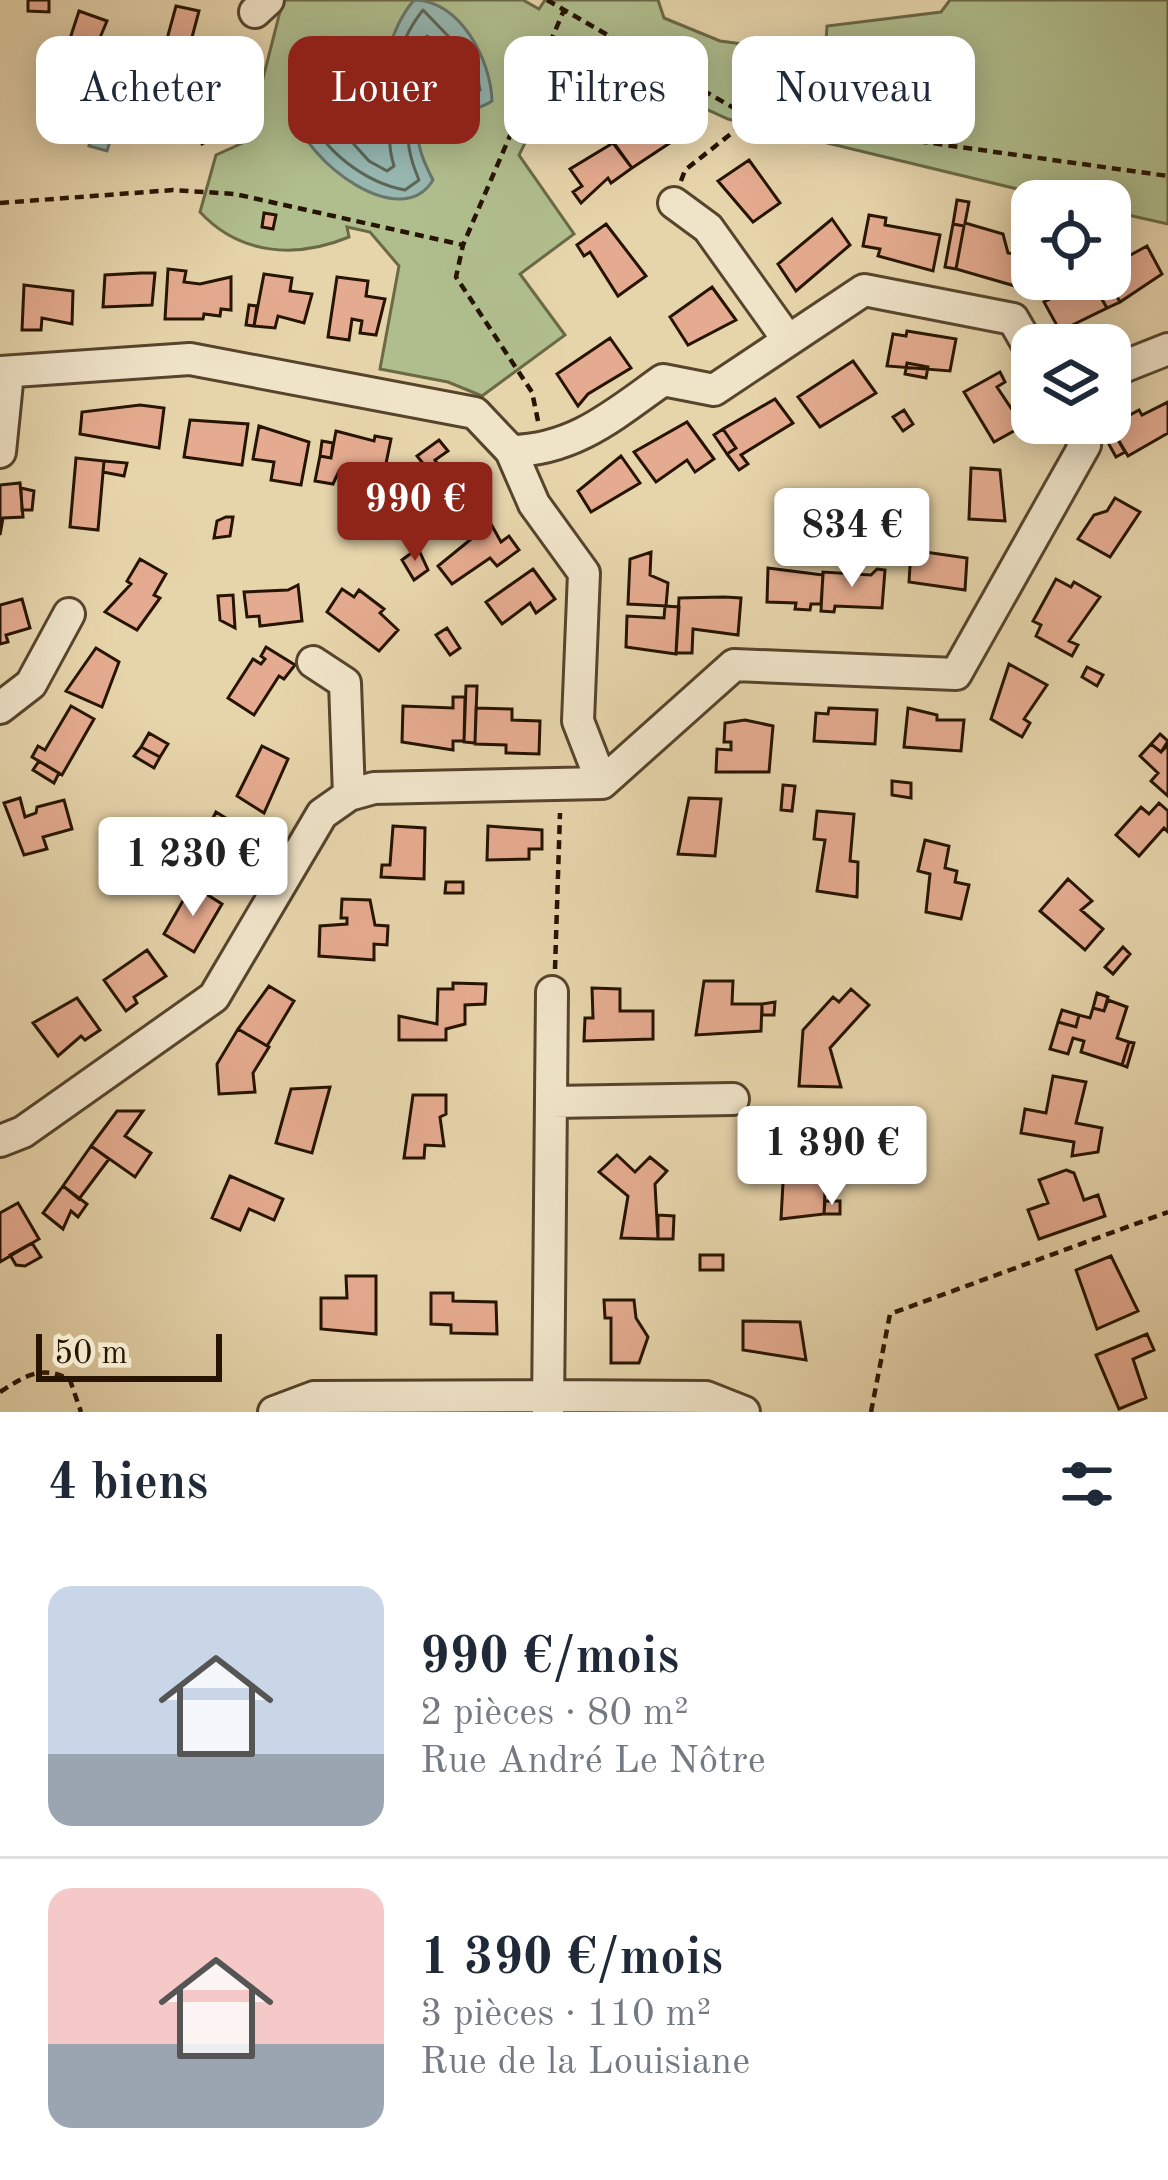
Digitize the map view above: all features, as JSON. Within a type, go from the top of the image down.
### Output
[{"type":"street","points":[[674,203],[708,228],[788,340]]},
{"type":"street","points":[[511,451],[544,451],[580,438],[663,380],[714,389],[863,290],[1013,319],[1016,324]]},
{"type":"street","points":[[1131,364],[1168,349]]},
{"type":"street","points":[[0,452],[4,372],[190,359],[444,403],[475,413],[511,451],[534,503],[584,573],[578,721],[602,783]]},
{"type":"street","points":[[0,1141],[23,1132],[214,997],[322,814],[349,795],[374,788],[602,783],[734,665],[956,674],[1084,444]]},
{"type":"street","points":[[0,708],[32,684],[69,614]]},
{"type":"street","points":[[314,662],[345,683],[349,795]]},
{"type":"street","points":[[549,1404],[552,992]]},
{"type":"street","points":[[552,1102],[733,1099]]},
{"type":"street","points":[[274,1412],[314,1397],[549,1404],[706,1397],[744,1412]]},
{"type":"path","points":[[548,0],[732,107]]},
{"type":"path","points":[[544,451],[532,392],[457,277],[463,244],[564,10]]},
{"type":"path","points":[[674,203],[685,170],[732,133]]},
{"type":"path","points":[[938,144],[1168,176]]},
{"type":"path","points":[[0,203],[172,190],[235,194],[463,244]]},
{"type":"path","points":[[552,992],[560,920],[560,783]]},
{"type":"path","points":[[871,1412],[890,1314],[1168,1212]]},
{"type":"path","points":[[0,1392],[41,1370],[57,1372],[70,1380],[81,1412]]},
{"type":"green space","points":[[283,0],[523,0],[539,9],[545,0],[658,0],[664,18],[708,36],[504,36],[504,144],[524,144],[519,155],[574,234],[520,274],[565,335],[482,396],[448,382],[380,369],[399,266],[370,232],[347,227],[349,237],[329,244],[270,249],[233,237],[200,212],[216,155],[240,144],[264,144],[264,74]]},
{"type":"green space","points":[[950,0],[1168,0],[1168,224],[1131,216],[1131,180],[1011,180],[1011,187],[831,144],[975,144],[975,36],[826,36],[827,26],[941,12]]},
{"type":"green space","points":[[708,36],[732,43],[732,120],[708,110]]},
{"type":"water","points":[[414,0],[431,3],[459,21],[471,36],[394,36]]},
{"type":"water","points":[[480,53],[486,68],[492,101],[480,107]]},
{"type":"water","points":[[311,144],[420,144],[433,180],[418,195],[399,199],[378,195],[356,185]]},
{"type":"building","points":[[28,0],[49,0],[49,12],[28,11]]},
{"type":"building","points":[[176,6],[199,11],[192,36],[168,36]]},
{"type":"building","points":[[79,11],[107,21],[101,36],[71,36]]},
{"type":"building","points":[[611,144],[632,168],[611,183],[608,178],[581,203],[573,192],[582,186],[570,169]]},
{"type":"building","points":[[615,144],[668,144],[632,168]]},
{"type":"building","points":[[749,160],[780,203],[753,222],[718,181]]},
{"type":"building","points":[[957,200],[969,202],[965,223],[1003,234],[1011,253],[1011,285],[956,269],[964,226],[953,224]]},
{"type":"building","points":[[264,213],[276,215],[273,229],[262,227]]},
{"type":"building","points":[[869,215],[886,218],[885,225],[940,235],[933,271],[878,256],[880,249],[863,246]]},
{"type":"building","points":[[832,219],[850,245],[796,291],[778,264]]},
{"type":"building","points":[[606,224],[646,276],[618,296],[590,252],[584,256],[577,245]]},
{"type":"building","points":[[953,224],[964,226],[956,269],[945,267]]},
{"type":"building","points":[[1147,246],[1162,274],[1131,295],[1131,255]]},
{"type":"building","points":[[168,269],[186,271],[184,282],[200,284],[231,277],[231,310],[221,309],[220,316],[204,314],[203,319],[165,319]]},
{"type":"building","points":[[155,273],[152,305],[103,307],[105,275]]},
{"type":"building","points":[[264,274],[292,278],[290,291],[312,294],[304,323],[278,316],[275,328],[254,326]]},
{"type":"building","points":[[337,277],[368,281],[366,296],[385,299],[376,335],[360,333],[362,321],[352,319],[349,340],[328,337]]},
{"type":"building","points":[[24,285],[73,291],[72,324],[42,318],[41,330],[22,330]]},
{"type":"building","points":[[712,287],[736,320],[688,345],[670,317]]},
{"type":"building","points":[[1102,300],[1107,308],[1074,324],[1056,324],[1044,302]]},
{"type":"building","points":[[249,305],[257,306],[254,326],[246,325]]},
{"type":"building","points":[[907,331],[956,339],[950,371],[887,366],[893,334],[906,336]]},
{"type":"building","points":[[610,338],[631,368],[588,394],[578,406],[557,374]]},
{"type":"building","points":[[853,361],[876,393],[820,427],[798,397]]},
{"type":"building","points":[[907,363],[928,367],[926,378],[905,374]]},
{"type":"building","points":[[1000,372],[1005,382],[997,387],[1011,408],[1011,433],[994,442],[964,392]]},
{"type":"building","points":[[775,399],[793,423],[741,455],[748,464],[739,470],[727,454],[736,448],[723,429]]},
{"type":"building","points":[[1168,402],[1168,433],[1128,456],[1121,444],[1131,444],[1131,414],[1139,410],[1142,415]]},
{"type":"building","points":[[140,405],[164,408],[159,448],[80,434],[82,412]]},
{"type":"building","points":[[904,410],[913,424],[903,431],[893,417]]},
{"type":"building","points":[[190,420],[248,424],[242,465],[184,457]]},
{"type":"building","points":[[687,422],[714,459],[695,472],[687,460],[656,482],[634,452]]},
{"type":"building","points":[[259,426],[309,442],[301,485],[271,480],[274,462],[253,459]]},
{"type":"building","points":[[723,429],[736,448],[727,454],[714,435]]},
{"type":"building","points":[[336,431],[374,441],[375,436],[391,439],[383,478],[339,471],[333,484],[315,481],[320,456],[331,458]]},
{"type":"building","points":[[439,440],[448,451],[435,460],[462,498],[436,518],[409,481],[426,467],[417,456]]},
{"type":"building","points":[[322,441],[333,443],[331,458],[320,456]]},
{"type":"building","points":[[1109,444],[1120,444],[1125,452],[1116,457]]},
{"type":"building","points":[[621,456],[640,483],[591,512],[578,491]]},
{"type":"building","points":[[76,458],[104,461],[98,530],[70,527]]},
{"type":"building","points":[[104,461],[127,463],[124,476],[103,472]]},
{"type":"building","points":[[971,468],[1000,470],[1005,521],[969,519]]},
{"type":"building","points":[[20,483],[23,517],[3,518],[0,535],[0,485]]},
{"type":"building","points":[[21,488],[34,491],[32,510],[22,510]]},
{"type":"building","points":[[1115,498],[1140,512],[1110,557],[1078,539],[1094,515],[1107,511]]},
{"type":"building","points":[[486,515],[501,542],[509,536],[519,550],[497,566],[490,558],[452,584],[438,566],[470,540],[463,531]]},
{"type":"building","points":[[233,517],[230,536],[214,538],[217,521]]},
{"type":"building","points":[[418,548],[428,570],[414,580],[402,560]]},
{"type":"building","points":[[911,550],[967,558],[965,590],[909,582]]},
{"type":"building","points":[[651,552],[650,575],[668,583],[666,606],[628,604],[630,559]]},
{"type":"building","points":[[140,559],[166,574],[154,595],[160,598],[137,630],[105,612],[131,584],[127,581]]},
{"type":"building","points":[[768,568],[823,575],[821,604],[811,604],[810,610],[795,609],[796,603],[767,602]]},
{"type":"building","points":[[533,569],[555,599],[536,613],[530,603],[502,624],[486,602]]},
{"type":"building","points":[[877,569],[885,570],[882,608],[835,606],[834,612],[821,611],[823,572],[871,575]]},
{"type":"building","points":[[1056,579],[1071,587],[1074,582],[1100,597],[1069,641],[1078,645],[1072,656],[1036,636],[1041,625],[1033,621]]},
{"type":"building","points":[[298,585],[302,621],[260,626],[259,616],[247,617],[244,592],[288,590]]},
{"type":"building","points":[[342,589],[354,597],[359,590],[384,609],[380,613],[398,630],[379,651],[327,612]]},
{"type":"building","points":[[233,595],[235,628],[220,620],[218,596]]},
{"type":"building","points":[[679,598],[741,598],[738,635],[693,629],[692,653],[676,653]]},
{"type":"building","points":[[22,599],[30,628],[6,635],[8,642],[0,644],[0,605]]},
{"type":"building","points":[[665,606],[679,607],[676,654],[626,647],[627,616],[664,618]]},
{"type":"building","points":[[447,628],[460,648],[450,655],[436,635]]},
{"type":"building","points":[[266,647],[295,665],[284,679],[279,676],[254,715],[228,698],[253,659],[261,664],[265,659],[261,656]]},
{"type":"building","points":[[96,648],[119,662],[102,707],[66,691]]},
{"type":"building","points":[[1009,664],[1047,685],[1024,719],[1030,723],[1022,737],[991,719]]},
{"type":"building","points":[[1087,667],[1103,675],[1097,686],[1082,677]]},
{"type":"building","points":[[466,686],[477,686],[475,743],[464,742]]},
{"type":"building","points":[[453,697],[465,697],[464,741],[453,741],[453,750],[402,742],[403,706],[453,708]]},
{"type":"building","points":[[71,706],[94,719],[62,775],[32,757],[38,746],[45,750]]},
{"type":"building","points":[[476,708],[512,709],[512,720],[540,721],[539,754],[506,753],[506,745],[475,744]]},
{"type":"building","points":[[829,708],[877,710],[875,744],[814,741],[816,713],[828,714]]},
{"type":"building","points":[[908,708],[937,715],[937,720],[964,720],[961,751],[904,747]]},
{"type":"building","points":[[745,720],[773,726],[769,772],[716,772],[717,749],[731,750],[731,742],[724,742],[725,723]]},
{"type":"building","points":[[149,733],[168,744],[160,757],[141,747]]},
{"type":"building","points":[[1160,734],[1168,741],[1161,752],[1151,744]]},
{"type":"building","points":[[1151,744],[1161,752],[1168,745],[1168,796],[1151,781],[1158,773],[1140,756]]},
{"type":"building","points":[[262,746],[288,759],[264,813],[237,796]]},
{"type":"building","points":[[141,747],[160,757],[154,768],[134,756]]},
{"type":"building","points":[[39,761],[59,773],[54,783],[33,770]]},
{"type":"building","points":[[892,781],[911,783],[911,798],[892,795]]},
{"type":"building","points":[[783,785],[795,786],[792,811],[781,810]]},
{"type":"building","points":[[20,798],[25,817],[36,813],[37,807],[64,800],[72,829],[43,837],[47,849],[24,855],[4,803]]},
{"type":"building","points":[[689,798],[721,799],[715,856],[678,854]]},
{"type":"building","points":[[1159,803],[1168,811],[1168,832],[1164,828],[1139,856],[1116,835],[1141,807],[1149,814]]},
{"type":"building","points":[[817,811],[854,814],[850,861],[858,862],[857,897],[817,891],[825,840],[814,839]]},
{"type":"building","points":[[216,812],[252,834],[244,846],[238,842],[234,848],[235,864],[227,878],[209,868],[203,878],[187,869]]},
{"type":"building","points":[[393,826],[425,828],[424,879],[381,877],[382,865],[390,865]]},
{"type":"building","points":[[488,826],[542,830],[542,849],[529,849],[529,859],[487,860]]},
{"type":"building","points":[[925,840],[949,846],[945,868],[957,871],[955,882],[969,885],[961,919],[926,912],[930,874],[918,871]]},
{"type":"building","points":[[209,868],[227,878],[221,889],[203,878]]},
{"type":"building","points":[[1068,879],[1092,901],[1081,910],[1103,929],[1085,950],[1040,911]]},
{"type":"building","points":[[446,882],[463,882],[463,893],[445,893]]},
{"type":"building","points":[[192,885],[222,904],[194,952],[164,934]]},
{"type":"building","points":[[342,899],[370,900],[375,925],[388,926],[387,945],[374,944],[374,960],[319,956],[320,926],[347,924],[347,918],[341,918]]},
{"type":"building","points":[[1123,947],[1130,954],[1113,974],[1105,967]]},
{"type":"building","points":[[147,950],[166,976],[134,997],[137,1003],[126,1011],[104,980]]},
{"type":"building","points":[[704,981],[733,981],[732,1004],[762,1004],[761,1031],[696,1035]]},
{"type":"building","points":[[453,983],[486,984],[485,1004],[465,1005],[465,1024],[446,1029],[446,1040],[399,1040],[399,1016],[437,1024],[438,989],[453,989]]},
{"type":"building","points":[[269,986],[294,1001],[267,1046],[238,1029]]},
{"type":"building","points":[[592,988],[620,989],[620,1011],[653,1011],[653,1039],[584,1041],[585,1018],[593,1018]]},
{"type":"building","points":[[851,989],[869,1005],[830,1048],[841,1087],[799,1086],[803,1030],[833,997],[839,1002]]},
{"type":"building","points":[[1097,993],[1108,997],[1104,1011],[1093,1008]]},
{"type":"building","points":[[77,998],[100,1030],[85,1040],[81,1036],[58,1056],[33,1023]]},
{"type":"building","points":[[1108,1000],[1127,1007],[1117,1038],[1129,1042],[1122,1065],[1081,1052],[1084,1041],[1073,1038],[1068,1054],[1050,1049],[1058,1022],[1076,1027],[1079,1015],[1090,1018],[1093,1008],[1104,1011]]},
{"type":"building","points":[[775,1002],[774,1015],[762,1015],[762,1004]]},
{"type":"building","points":[[1062,1010],[1079,1015],[1076,1027],[1058,1022]]},
{"type":"building","points":[[238,1029],[269,1047],[253,1073],[255,1092],[219,1094],[217,1064]]},
{"type":"building","points":[[1129,1042],[1134,1043],[1127,1067],[1122,1065]]},
{"type":"building","points":[[1053,1076],[1086,1082],[1076,1123],[1102,1128],[1098,1152],[1072,1156],[1074,1142],[1021,1133],[1025,1109],[1046,1113]]},
{"type":"building","points":[[330,1087],[312,1153],[276,1143],[291,1089]]},
{"type":"building","points":[[413,1095],[446,1095],[446,1114],[440,1117],[444,1146],[425,1145],[424,1158],[404,1158]]},
{"type":"building","points":[[117,1111],[143,1111],[125,1136],[151,1153],[135,1177],[91,1146]]},
{"type":"building","points":[[786,1129],[804,1129],[805,1136],[821,1143],[815,1175],[825,1190],[824,1214],[781,1219]]},
{"type":"building","points":[[91,1146],[109,1159],[79,1199],[63,1186]]},
{"type":"building","points":[[617,1155],[635,1172],[650,1157],[667,1171],[655,1184],[658,1239],[621,1238],[628,1196],[599,1172]]},
{"type":"building","points":[[1066,1170],[1074,1173],[1084,1200],[1098,1195],[1105,1216],[1039,1239],[1028,1210],[1048,1203],[1039,1180]]},
{"type":"building","points":[[230,1176],[283,1199],[274,1220],[249,1209],[240,1230],[212,1218]]},
{"type":"building","points":[[63,1186],[87,1204],[78,1217],[71,1211],[63,1229],[43,1213]]},
{"type":"building","points":[[825,1201],[840,1201],[840,1214],[824,1214]]},
{"type":"building","points":[[18,1203],[39,1239],[0,1262],[0,1213]]},
{"type":"building","points":[[658,1215],[674,1216],[673,1239],[658,1239]]},
{"type":"building","points":[[32,1243],[41,1257],[25,1266],[16,1265],[10,1255]]},
{"type":"building","points":[[700,1255],[723,1255],[723,1270],[700,1270]]},
{"type":"building","points":[[1111,1256],[1138,1311],[1097,1329],[1076,1270]]},
{"type":"building","points":[[346,1276],[376,1276],[376,1334],[321,1329],[321,1298],[347,1298]]},
{"type":"building","points":[[431,1293],[453,1293],[453,1301],[496,1302],[497,1334],[451,1333],[451,1325],[431,1324]]},
{"type":"building","points":[[604,1300],[634,1300],[636,1318],[648,1337],[639,1363],[611,1363],[611,1318],[605,1318]]},
{"type":"building","points":[[743,1321],[800,1322],[806,1360],[743,1350]]},
{"type":"building","points":[[1147,1334],[1154,1350],[1133,1359],[1146,1398],[1119,1409],[1096,1355]]}]
